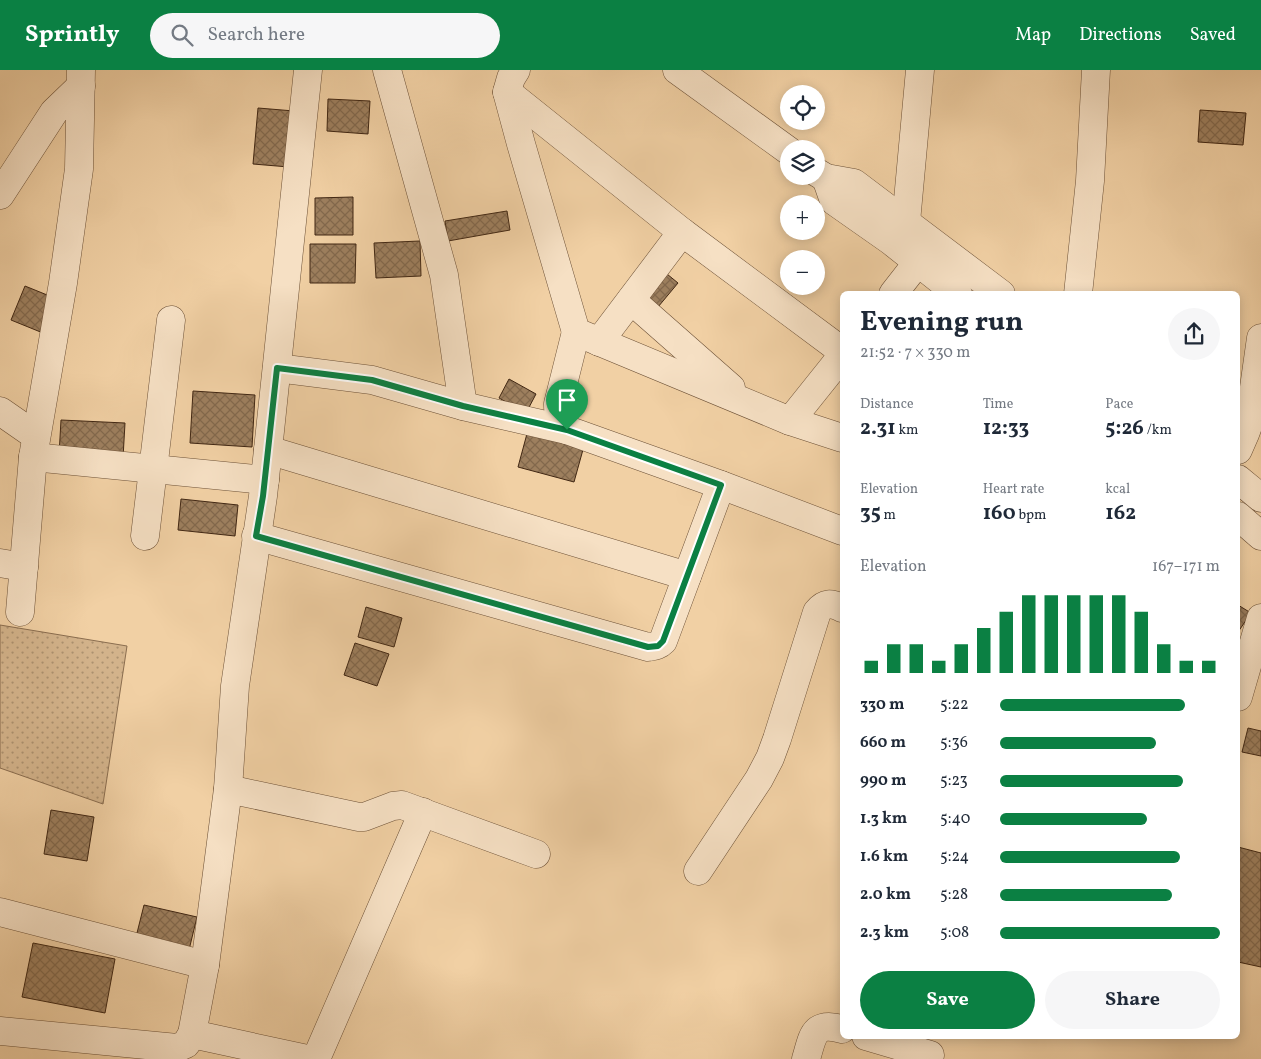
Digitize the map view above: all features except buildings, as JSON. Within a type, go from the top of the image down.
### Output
[{"type":"street","points":[[0,1031],[177,1048],[186,1044],[192,1034],[205,965],[228,789],[235,686],[265,480],[308,70]]},
{"type":"street","points":[[387,70],[444,275],[463,406]]},
{"type":"street","points":[[677,70],[780,145]]},
{"type":"street","points":[[1078,291],[1090,181],[1096,70]]},
{"type":"street","points":[[918,72],[899,232],[918,262],[954,291]]},
{"type":"street","points":[[0,196],[54,112],[81,78]]},
{"type":"street","points":[[20,612],[12,565],[35,446],[79,169],[81,78]]},
{"type":"street","points":[[511,81],[682,232],[840,350]]},
{"type":"street","points":[[511,81],[521,144],[588,337],[790,421],[840,437]]},
{"type":"street","points":[[825,183],[834,201],[899,232],[997,291]]},
{"type":"street","points":[[567,430],[558,415],[558,404],[588,337],[631,300],[682,232]]},
{"type":"street","points":[[895,291],[918,262]]},
{"type":"street","points":[[631,300],[748,404]]},
{"type":"street","points":[[145,536],[171,320]]},
{"type":"street","points":[[1240,445],[1249,423],[1261,338]]},
{"type":"street","points":[[790,421],[840,358]]},
{"type":"street","points":[[277,368],[372,380],[463,406],[567,430],[840,530]]},
{"type":"street","points":[[0,411],[35,446],[153,469],[265,480]]},
{"type":"street","points":[[268,450],[687,576]]},
{"type":"street","points":[[1240,481],[1261,498]]},
{"type":"street","points":[[256,536],[648,647],[658,646],[663,641],[721,485]]},
{"type":"street","points":[[1240,518],[1261,536]]},
{"type":"street","points":[[698,871],[759,779],[770,758],[818,612],[826,604],[834,604],[840,607]]},
{"type":"street","points":[[1240,690],[1261,618]]},
{"type":"street","points":[[228,789],[359,818],[398,805],[423,812],[536,854]]},
{"type":"street","points":[[316,1059],[423,812]]},
{"type":"street","points":[[0,912],[205,965]]},
{"type":"street","points":[[806,1059],[817,1030],[825,1027],[840,1029]]},
{"type":"street","points":[[192,1034],[307,1059]]},
{"type":"street","points":[[880,1039],[932,1050]]},
{"type":"shaded area","points":[[0,625],[127,646],[103,804],[0,768]]},
{"type":"route","points":[[277,368],[372,380],[463,406],[567,430],[721,485],[663,641],[658,646],[648,647],[256,536],[263,496],[277,368]]}]
